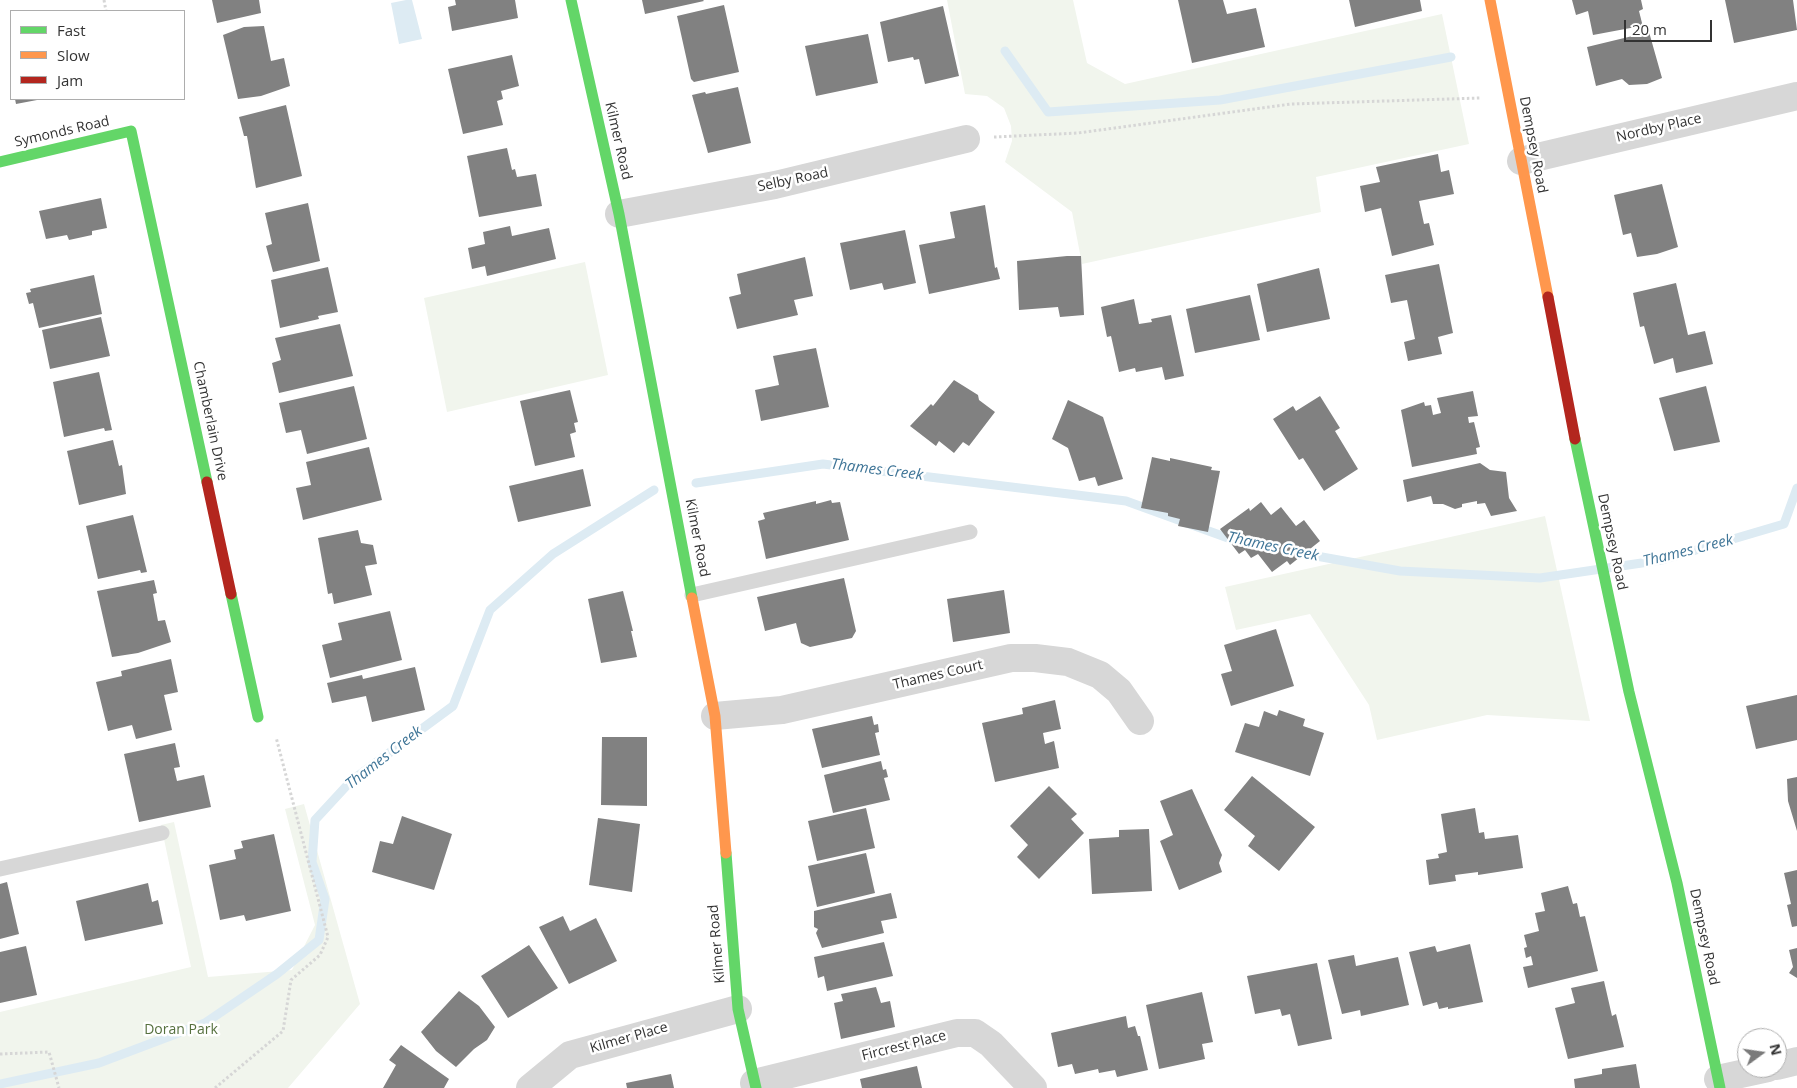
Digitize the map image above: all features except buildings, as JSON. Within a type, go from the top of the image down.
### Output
[{"type":"street","name":"Kilmer Road","points":[[570,0],[619,214],[715,716],[738,1009],[755,1085]]},
{"type":"street","name":"Dempsey Road","points":[[1490,0],[1587,498],[1629,692],[1677,883],[1719,1084]]},
{"type":"street","name":"Nordby Place","points":[[1521,161],[1797,96]]},
{"type":"street","name":"Symonds Road","points":[[0,162],[131,131]]},
{"type":"street","name":"Chamberlain Drive","points":[[131,131],[258,717]]},
{"type":"street","name":"Selby Road","points":[[619,214],[775,184],[966,139]]},
{"type":"street","name":"Thames Court","points":[[715,716],[782,710],[1011,658],[1035,658],[1068,662],[1100,675],[1118,691],[1140,721]]},
{"type":"street","name":"Kilmer Place","points":[[530,1088],[570,1055],[738,1009]]},
{"type":"street","name":"Fircrest Place","points":[[755,1085],[957,1033],[975,1033],[992,1044],[1033,1088]]},
{"type":"street","points":[[1719,1084],[1737,1078]]},
{"type":"lane","points":[[692,596],[970,532]]},
{"type":"lane","points":[[0,869],[162,833]]},
{"type":"path","points":[[966,139],[1078,133],[1291,104],[1508,97]]},
{"type":"path","points":[[215,1088],[283,1031],[291,980],[320,955],[328,937],[318,905],[275,731]]},
{"type":"path","points":[[0,1054],[49,1052],[59,1088]]},
{"type":"green space","points":[[947,0],[1073,0],[1087,63],[1125,84],[1442,14],[1469,144],[1316,177],[1321,212],[1082,264],[1072,212],[1005,162],[1012,141],[1011,126],[1004,108],[987,96],[965,94]]},
{"type":"green space","points":[[585,262],[608,375],[447,412],[424,298]]},
{"type":"green space","points":[[1545,516],[1590,721],[1487,715],[1377,740],[1369,705],[1310,614],[1236,630],[1225,587]]},
{"type":"green space","name":"Doran Park","points":[[304,804],[360,1004],[288,1088],[0,1088],[0,1012],[191,967],[161,825],[174,822],[208,977],[292,970],[315,925],[285,809]]},
{"type":"shaded area","points":[[412,0],[422,39],[399,44],[391,3]]},
{"type":"waterway","points":[[1005,51],[1048,112],[1220,100],[1451,57]]},
{"type":"waterway","name":"Thames Creek","points":[[696,483],[823,464],[1126,501],[1239,542]]},
{"type":"waterway","name":"Thames Creek","points":[[1294,552],[1400,571],[1540,578],[1662,560],[1784,524],[1797,488]]},
{"type":"waterway","name":"Thames Creek","points":[[0,1084],[99,1063],[205,1023],[277,974],[319,940],[325,899],[312,862],[315,820],[351,781],[453,706],[490,610],[553,554],[654,490]]},
{"type":"traffic: fast","points":[[571,0],[619,214],[692,598]]},
{"type":"traffic: fast","points":[[0,162],[131,131],[207,482]]},
{"type":"traffic: fast","points":[[1575,439],[1629,692],[1677,883],[1720,1088]]},
{"type":"traffic: fast","points":[[231,594],[258,717]]},
{"type":"traffic: fast","points":[[726,853],[738,1009],[756,1088]]},
{"type":"traffic: slow","points":[[1490,0],[1548,297]]},
{"type":"traffic: slow","points":[[692,598],[715,716],[726,853]]},
{"type":"traffic: jam","points":[[1548,297],[1575,439]]},
{"type":"traffic: jam","points":[[207,482],[231,594]]}]
